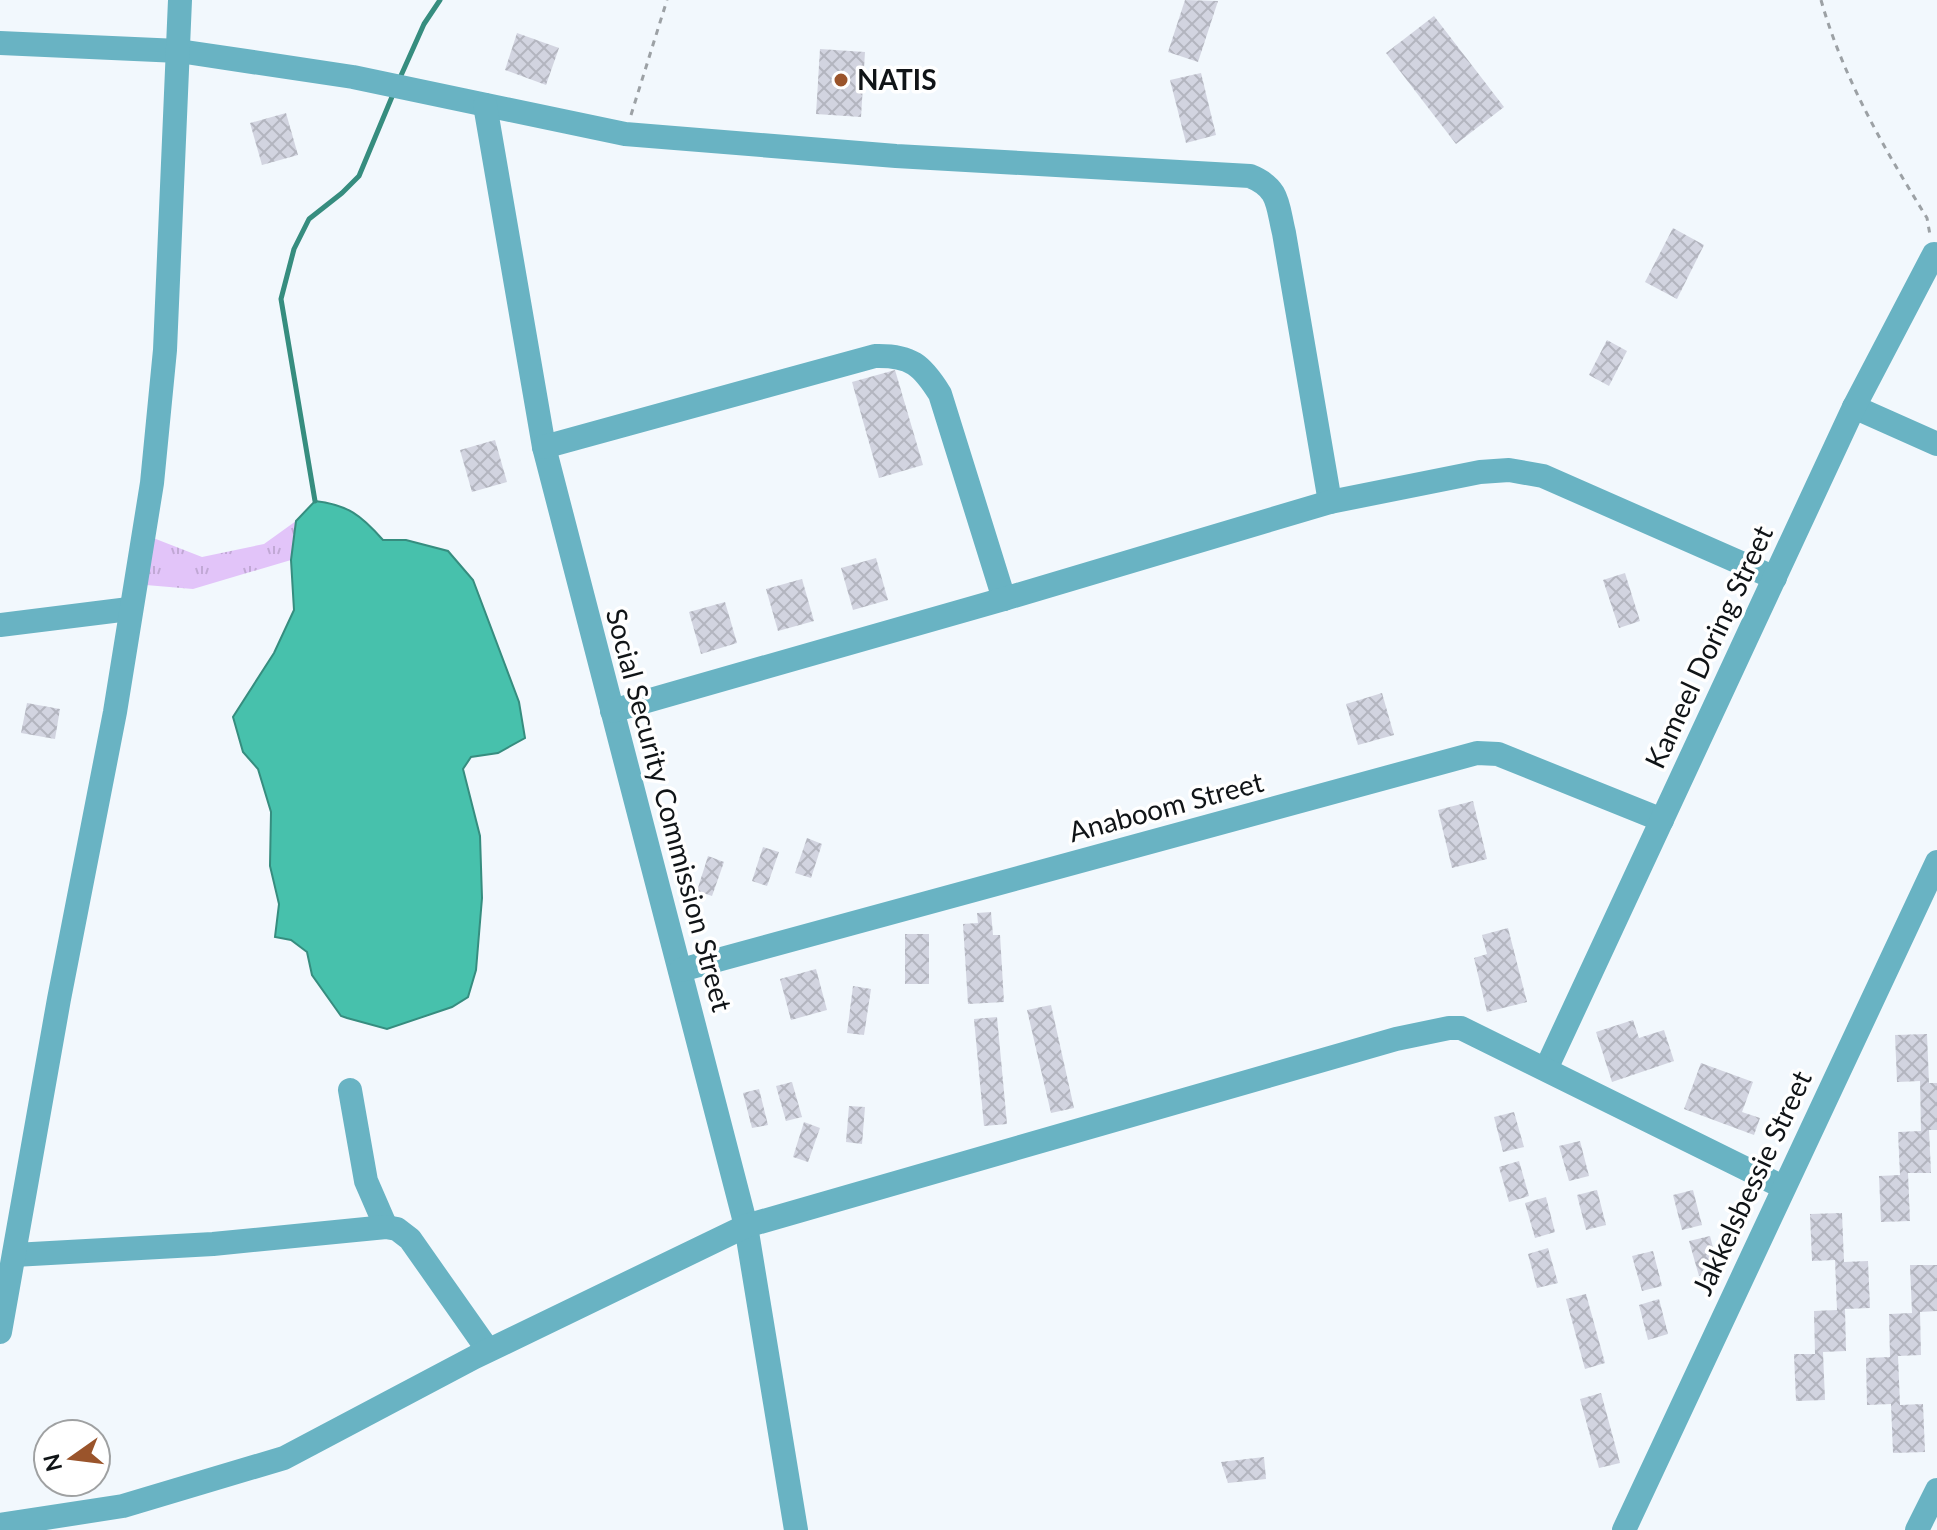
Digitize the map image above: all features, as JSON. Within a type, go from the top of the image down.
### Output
[{"type":"street","points":[[0,1332],[61,984],[115,712],[129,609],[152,483],[165,350],[180,0]]},
{"type":"street","points":[[0,43],[179,51],[353,77],[625,134],[896,156],[1250,176],[1263,181],[1273,190],[1284,233],[1330,502]]},
{"type":"street","name":"Social Security Commission Street","points":[[485,105],[544,447],[746,1226],[796,1530]]},
{"type":"street","name":"Kameel Doring Street","points":[[1546,1069],[1854,407],[1934,254]]},
{"type":"street","points":[[544,447],[875,356],[902,358],[926,371],[940,394],[1004,599]]},
{"type":"street","points":[[1854,407],[1937,444]]},
{"type":"street","points":[[612,711],[1330,502],[1480,472],[1509,470],[1543,476],[1775,578]]},
{"type":"street","points":[[0,625],[129,609]]},
{"type":"street","name":"Anaboom Street","points":[[681,970],[1477,753],[1498,754],[1662,820]]},
{"type":"street","name":"Jakkelsbessie Street","points":[[1624,1530],[1937,862]]},
{"type":"street","points":[[0,1525],[125,1518],[284,1458],[488,1350],[746,1226],[1396,1039],[1449,1028],[1461,1028],[1783,1187]]},
{"type":"street","points":[[350,1090],[366,1181],[386,1227]]},
{"type":"street","points":[[14,1255],[213,1244],[386,1227],[397,1229],[410,1239],[488,1350]]},
{"type":"street","points":[[1917,1530],[1937,1490]]},
{"type":"path","points":[[625,134],[667,0]]},
{"type":"path","points":[[1821,0],[1859,98],[1927,218],[1934,254]]},
{"type":"green space","points":[[296,521],[291,560],[193,589],[134,584],[143,534],[202,557],[264,544]]},
{"type":"shaded area","points":[[315,501],[336,505],[353,513],[383,540],[406,540],[448,551],[473,580],[519,702],[525,738],[498,753],[471,757],[463,769],[480,836],[482,898],[476,970],[468,997],[452,1007],[387,1029],[341,1016],[312,975],[307,952],[291,940],[275,937],[279,904],[270,866],[271,812],[258,769],[243,752],[233,717],[274,653],[294,610],[291,560],[296,521]]},
{"type":"building","points":[[1185,0],[1218,1],[1198,62],[1168,52]]},
{"type":"building","points":[[1434,16],[1504,107],[1456,144],[1386,53]]},
{"type":"building","points":[[517,33],[559,48],[546,85],[505,70]]},
{"type":"building","points":[[820,49],[865,52],[861,117],[816,114]]},
{"type":"building","points":[[1201,73],[1216,135],[1186,143],[1170,80]]},
{"type":"building","points":[[286,113],[298,155],[262,165],[250,123]]},
{"type":"building","points":[[1673,228],[1704,245],[1677,299],[1645,282]]},
{"type":"building","points":[[1607,340],[1627,351],[1609,386],[1589,375]]},
{"type":"building","points":[[895,370],[923,465],[879,478],[852,382]]},
{"type":"building","points":[[495,440],[507,482],[472,492],[460,450]]},
{"type":"building","points":[[876,558],[888,600],[853,610],[841,568]]},
{"type":"building","points":[[1625,573],[1640,621],[1619,628],[1603,580]]},
{"type":"building","points":[[802,579],[814,621],[778,631],[766,589]]},
{"type":"building","points":[[725,602],[737,643],[701,654],[689,612]]},
{"type":"building","points":[[1382,693],[1394,735],[1358,745],[1346,704]]},
{"type":"building","points":[[27,703],[60,709],[55,739],[21,733]]},
{"type":"building","points":[[1473,801],[1487,859],[1452,868],[1438,810]]},
{"type":"building","points":[[807,838],[822,844],[811,878],[795,873]]},
{"type":"building","points":[[763,847],[779,852],[767,886],[752,881]]},
{"type":"building","points":[[708,856],[724,862],[712,896],[697,891]]},
{"type":"building","points":[[991,912],[993,935],[1000,935],[1004,1002],[968,1004],[963,924],[978,923],[977,913]]},
{"type":"building","points":[[1508,928],[1527,1002],[1487,1012],[1474,958],[1487,954],[1482,935]]},
{"type":"building","points":[[905,934],[929,934],[929,984],[905,984]]},
{"type":"building","points":[[816,969],[827,1010],[791,1020],[780,979]]},
{"type":"building","points":[[853,986],[871,989],[864,1035],[847,1033]]},
{"type":"building","points":[[1051,1005],[1074,1108],[1051,1113],[1027,1010]]},
{"type":"building","points":[[997,1017],[1007,1124],[984,1126],[974,1019]]},
{"type":"building","points":[[1633,1020],[1639,1038],[1664,1030],[1674,1061],[1612,1082],[1596,1032]]},
{"type":"building","points":[[1927,1034],[1929,1083],[1937,1083],[1937,1130],[1929,1130],[1931,1173],[1908,1173],[1910,1221],[1881,1222],[1879,1176],[1900,1175],[1898,1132],[1921,1131],[1920,1081],[1897,1082],[1895,1035]]},
{"type":"building","points":[[1701,1063],[1753,1082],[1742,1112],[1760,1118],[1754,1135],[1684,1109]]},
{"type":"building","points":[[792,1082],[802,1117],[786,1121],[776,1086]]},
{"type":"building","points":[[759,1089],[768,1125],[752,1128],[743,1093]]},
{"type":"building","points":[[849,1106],[865,1107],[862,1144],[846,1142]]},
{"type":"building","points":[[1514,1112],[1524,1147],[1503,1152],[1494,1117]]},
{"type":"building","points":[[804,1122],[820,1128],[808,1162],[793,1157]]},
{"type":"building","points":[[1580,1141],[1589,1176],[1569,1181],[1559,1146]]},
{"type":"building","points":[[1519,1161],[1529,1196],[1509,1202],[1499,1167]]},
{"type":"building","points":[[1597,1190],[1606,1225],[1586,1230],[1577,1195]]},
{"type":"building","points":[[1693,1190],[1702,1225],[1682,1230],[1673,1195]]},
{"type":"building","points":[[1546,1197],[1555,1232],[1535,1238],[1525,1203]]},
{"type":"building","points":[[1842,1213],[1844,1262],[1868,1261],[1870,1308],[1845,1309],[1846,1351],[1823,1352],[1825,1400],[1796,1401],[1794,1354],[1815,1354],[1814,1311],[1837,1310],[1835,1260],[1812,1261],[1810,1214]]},
{"type":"building","points":[[1710,1236],[1719,1270],[1699,1276],[1689,1241]]},
{"type":"building","points":[[1548,1248],[1558,1283],[1537,1288],[1528,1254]]},
{"type":"building","points":[[1653,1251],[1662,1286],[1642,1291],[1632,1256]]},
{"type":"building","points":[[1910,1265],[1937,1265],[1937,1311],[1920,1312],[1921,1355],[1898,1356],[1900,1405],[1923,1404],[1925,1452],[1893,1453],[1891,1404],[1867,1405],[1866,1358],[1890,1357],[1889,1314],[1912,1313]]},
{"type":"building","points":[[1586,1294],[1605,1363],[1585,1369],[1566,1299]]},
{"type":"building","points":[[1659,1299],[1668,1334],[1648,1340],[1639,1305]]},
{"type":"building","points":[[1601,1393],[1620,1463],[1599,1468],[1580,1399]]},
{"type":"building","points":[[1264,1457],[1266,1479],[1228,1483],[1221,1462]]},
{"type":"waterway","points":[[399,80],[424,24],[440,0]]},
{"type":"waterway","points":[[315,501],[281,299],[294,249],[309,219],[359,176],[394,92]]},
{"type":"place","name":"NATIS","points":[[841,80]]}]
